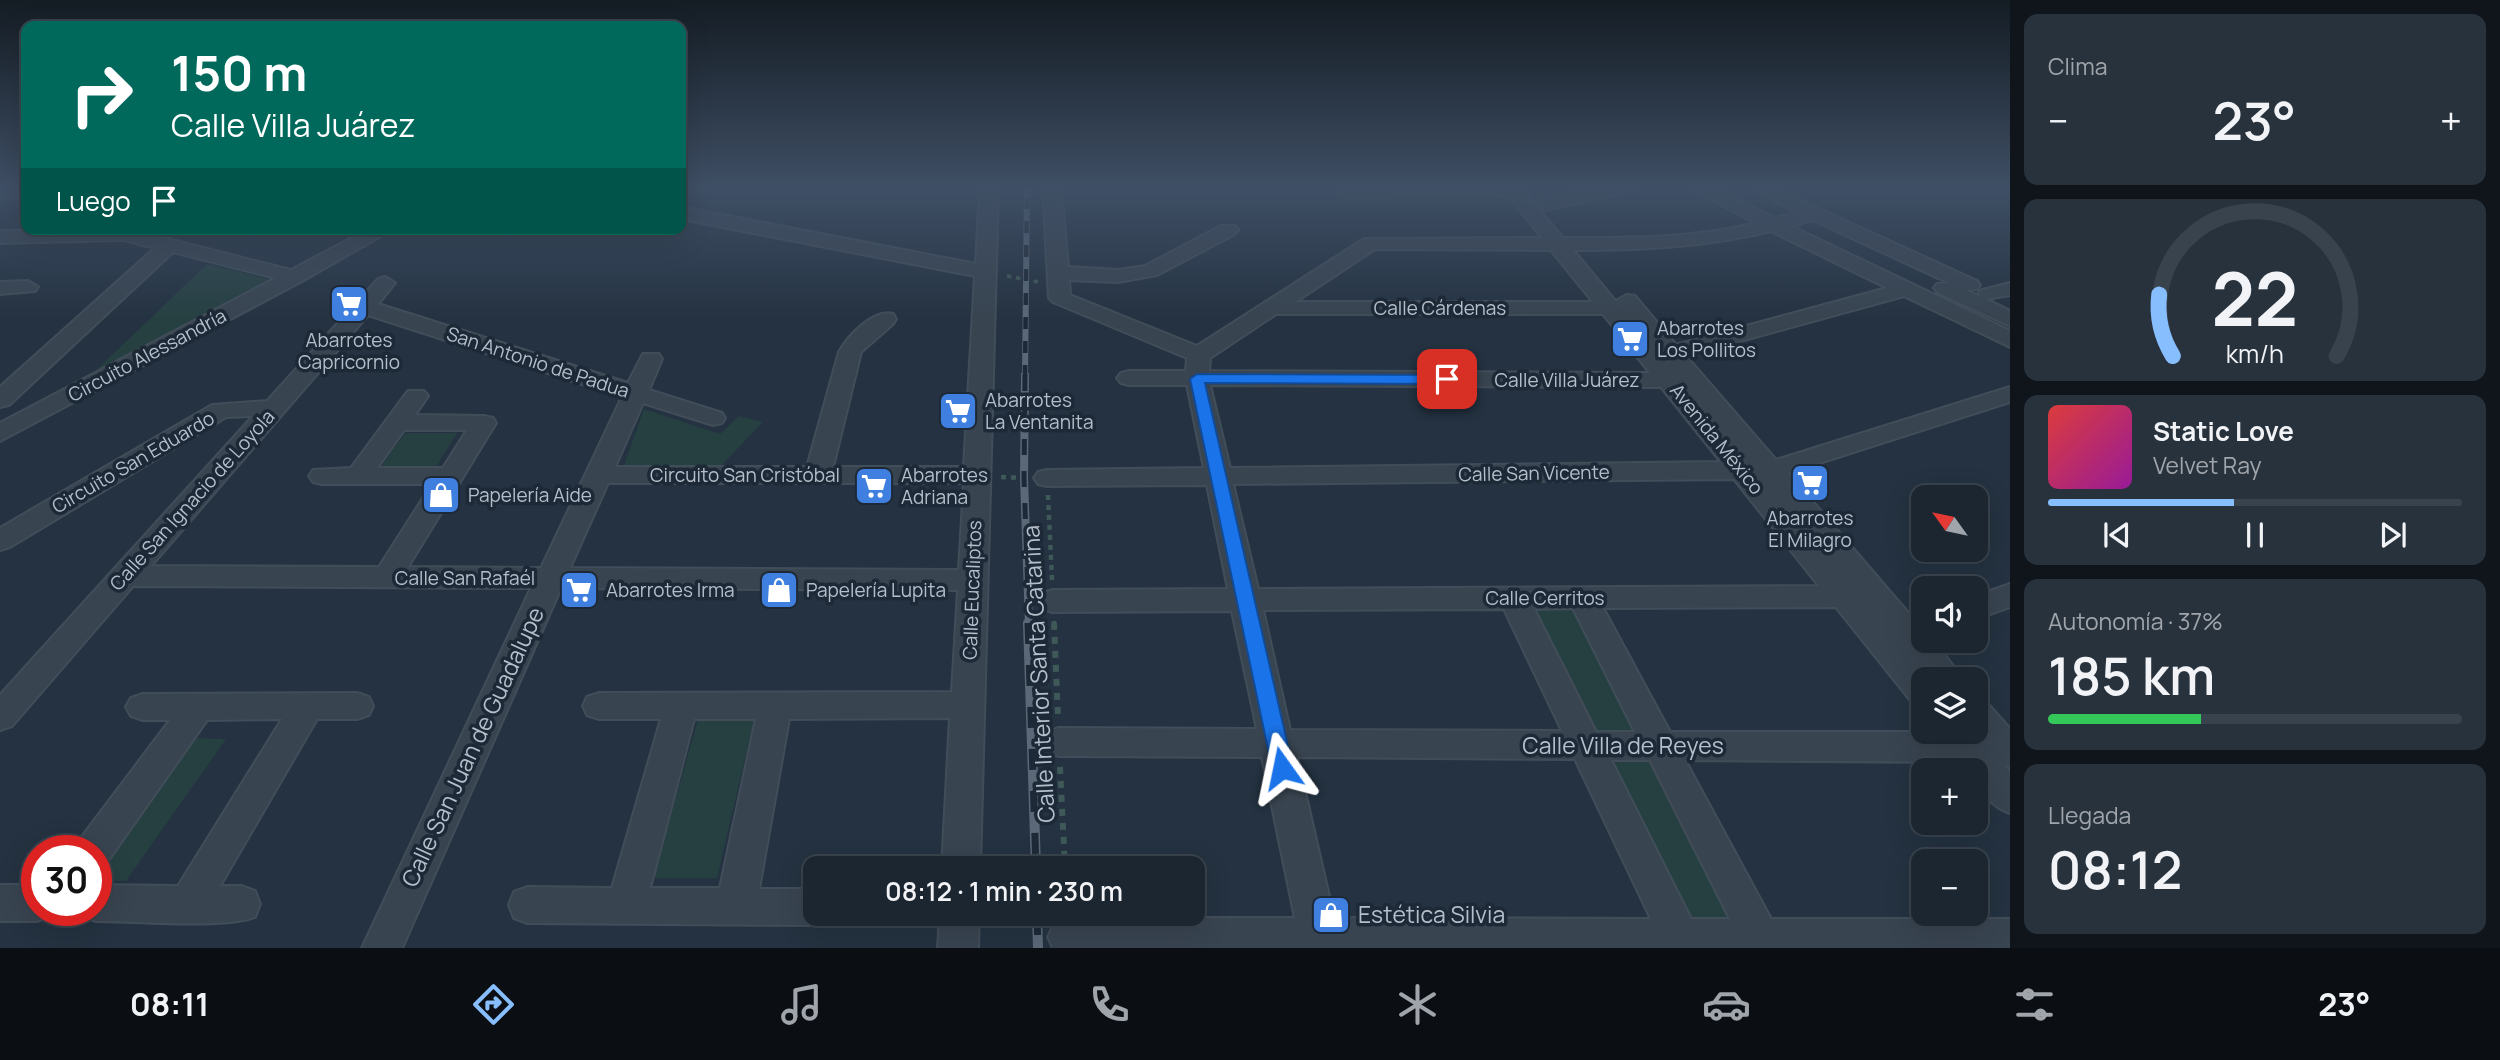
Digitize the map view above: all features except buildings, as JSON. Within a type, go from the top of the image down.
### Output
[{"type":"street","points":[[775,231],[985,272]]},
{"type":"street","name":"Calle Eucaliptos","points":[[962,856],[987,231]]},
{"type":"street","points":[[1055,231],[1060,298],[1198,367]]},
{"type":"street","points":[[1058,279],[1118,276],[1150,271],[1226,231]]},
{"type":"street","name":"Avenida México","points":[[1558,231],[1672,353],[1770,470],[1911,625]]},
{"type":"street","points":[[1198,367],[1269,308],[1371,243],[1569,245],[1689,241],[1738,231]]},
{"type":"street","points":[[1789,231],[2010,340]]},
{"type":"street","points":[[1836,231],[2010,319]]},
{"type":"street","points":[[1845,231],[2000,291],[2010,303]]},
{"type":"street","points":[[0,237],[83,235]]},
{"type":"street","points":[[128,235],[295,276]]},
{"type":"street","name":"Circuito Alessandría","points":[[0,433],[373,235]]},
{"type":"street","points":[[0,400],[169,245]]},
{"type":"street","name":"Avenida México","points":[[1569,245],[1610,308],[1911,677]]},
{"type":"street","name":"Calle San Ignacio de Loyola","points":[[0,717],[385,283]]},
{"type":"street","points":[[0,288],[28,287]]},
{"type":"street","points":[[1672,353],[1906,289]]},
{"type":"street","name":"San Antonio de Padua","points":[[364,307],[713,418]]},
{"type":"street","name":"Calle Cárdenas","points":[[1269,308],[1610,308]]},
{"type":"street","points":[[818,475],[850,352],[854,345],[885,318]]},
{"type":"street","name":"Calle San Juan de Guadalupe","points":[[382,948],[650,359]]},
{"type":"street","points":[[1198,367],[1218,476],[1320,943]]},
{"type":"street","name":"Calle Villa Juárez","points":[[1129,378],[1198,367],[1669,380]]},
{"type":"street","name":"Calle San Vicente","points":[[1047,478],[1770,470],[2010,394]]},
{"type":"street","points":[[358,476],[416,396]]},
{"type":"street","name":"Circuito San Eduardo","points":[[0,540],[221,410],[274,408]]},
{"type":"street","points":[[387,578],[484,423],[397,422]]},
{"type":"street","points":[[322,476],[451,475]]},
{"type":"street","name":"Circuito San Cristóbal","points":[[597,475],[977,475]]},
{"type":"street","name":"Calle San Rafaél","points":[[125,576],[973,580]]},
{"type":"street","points":[[1988,603],[2010,595]]},
{"type":"street","name":"Calle Cerritos","points":[[1053,601],[1845,596]]},
{"type":"street","points":[[1583,597],[1760,938]]},
{"type":"street","points":[[1514,598],[1680,938]]},
{"type":"street","points":[[736,906],[775,705]]},
{"type":"street","points":[[599,706],[968,705]]},
{"type":"street","points":[[143,707],[357,706]]},
{"type":"street","points":[[626,906],[681,706]]},
{"type":"street","points":[[105,835],[198,707]]},
{"type":"street","points":[[188,904],[307,707]]},
{"type":"street","points":[[1988,727],[2010,753]]},
{"type":"street","name":"Calle Villa de Reyes","points":[[1277,744],[1661,746],[1911,741]]},
{"type":"street","points":[[1059,742],[1277,744]]},
{"type":"street","points":[[1966,744],[2010,798]]},
{"type":"street","points":[[0,903],[21,903]]},
{"type":"street","points":[[112,903],[241,904]]},
{"type":"street","points":[[528,905],[803,907]]},
{"type":"street","points":[[958,948],[959,926]]},
{"type":"street","points":[[1068,937],[1320,943],[1680,938],[2010,938]]},
{"type":"path","points":[[985,272],[1058,279]]},
{"type":"path","points":[[977,475],[1047,478]]},
{"type":"path","name":"Calle Interior Santa Catarina","points":[[1047,478],[1064,856]]},
{"type":"green space","points":[[207,264],[272,280],[89,377]]},
{"type":"green space","points":[[644,409],[720,434],[739,416],[763,422],[720,467],[624,465]]},
{"type":"green space","points":[[405,433],[457,433],[436,467],[381,467]]},
{"type":"green space","points":[[1522,602],[1579,603],[1749,921],[1674,921]]},
{"type":"green space","points":[[698,720],[754,720],[717,878],[653,878]]},
{"type":"green space","points":[[192,738],[226,739],[126,881],[112,881],[112,846]]},
{"type":"railway","points":[[1025,377],[1027,231]]},
{"type":"railway","points":[[1025,375],[1024,478],[1029,625]]},
{"type":"railway","points":[[1028,623],[1036,856]]},
{"type":"railway","points":[[1037,926],[1038,948]]},
{"type":"place","name":"Abarrotes Capricornio","points":[[349,304]]},
{"type":"place","name":"Abarrotes Los Pollitos","points":[[1630,339]]},
{"type":"place","name":"Abarrotes La Ventanita","points":[[958,411]]},
{"type":"place","name":"Abarrotes El Milagro","points":[[1810,483]]},
{"type":"place","name":"Abarrotes Adriana","points":[[874,486]]},
{"type":"place","name":"Papelería Aide","points":[[441,495]]},
{"type":"place","name":"Abarrotes Irma","points":[[579,590]]},
{"type":"place","name":"Papelería Lupita","points":[[779,590]]},
{"type":"place","name":"Estética Silvia","points":[[1331,915]]},
{"type":"route","points":[[1282,768],[1197,379],[1447,379]]}]
